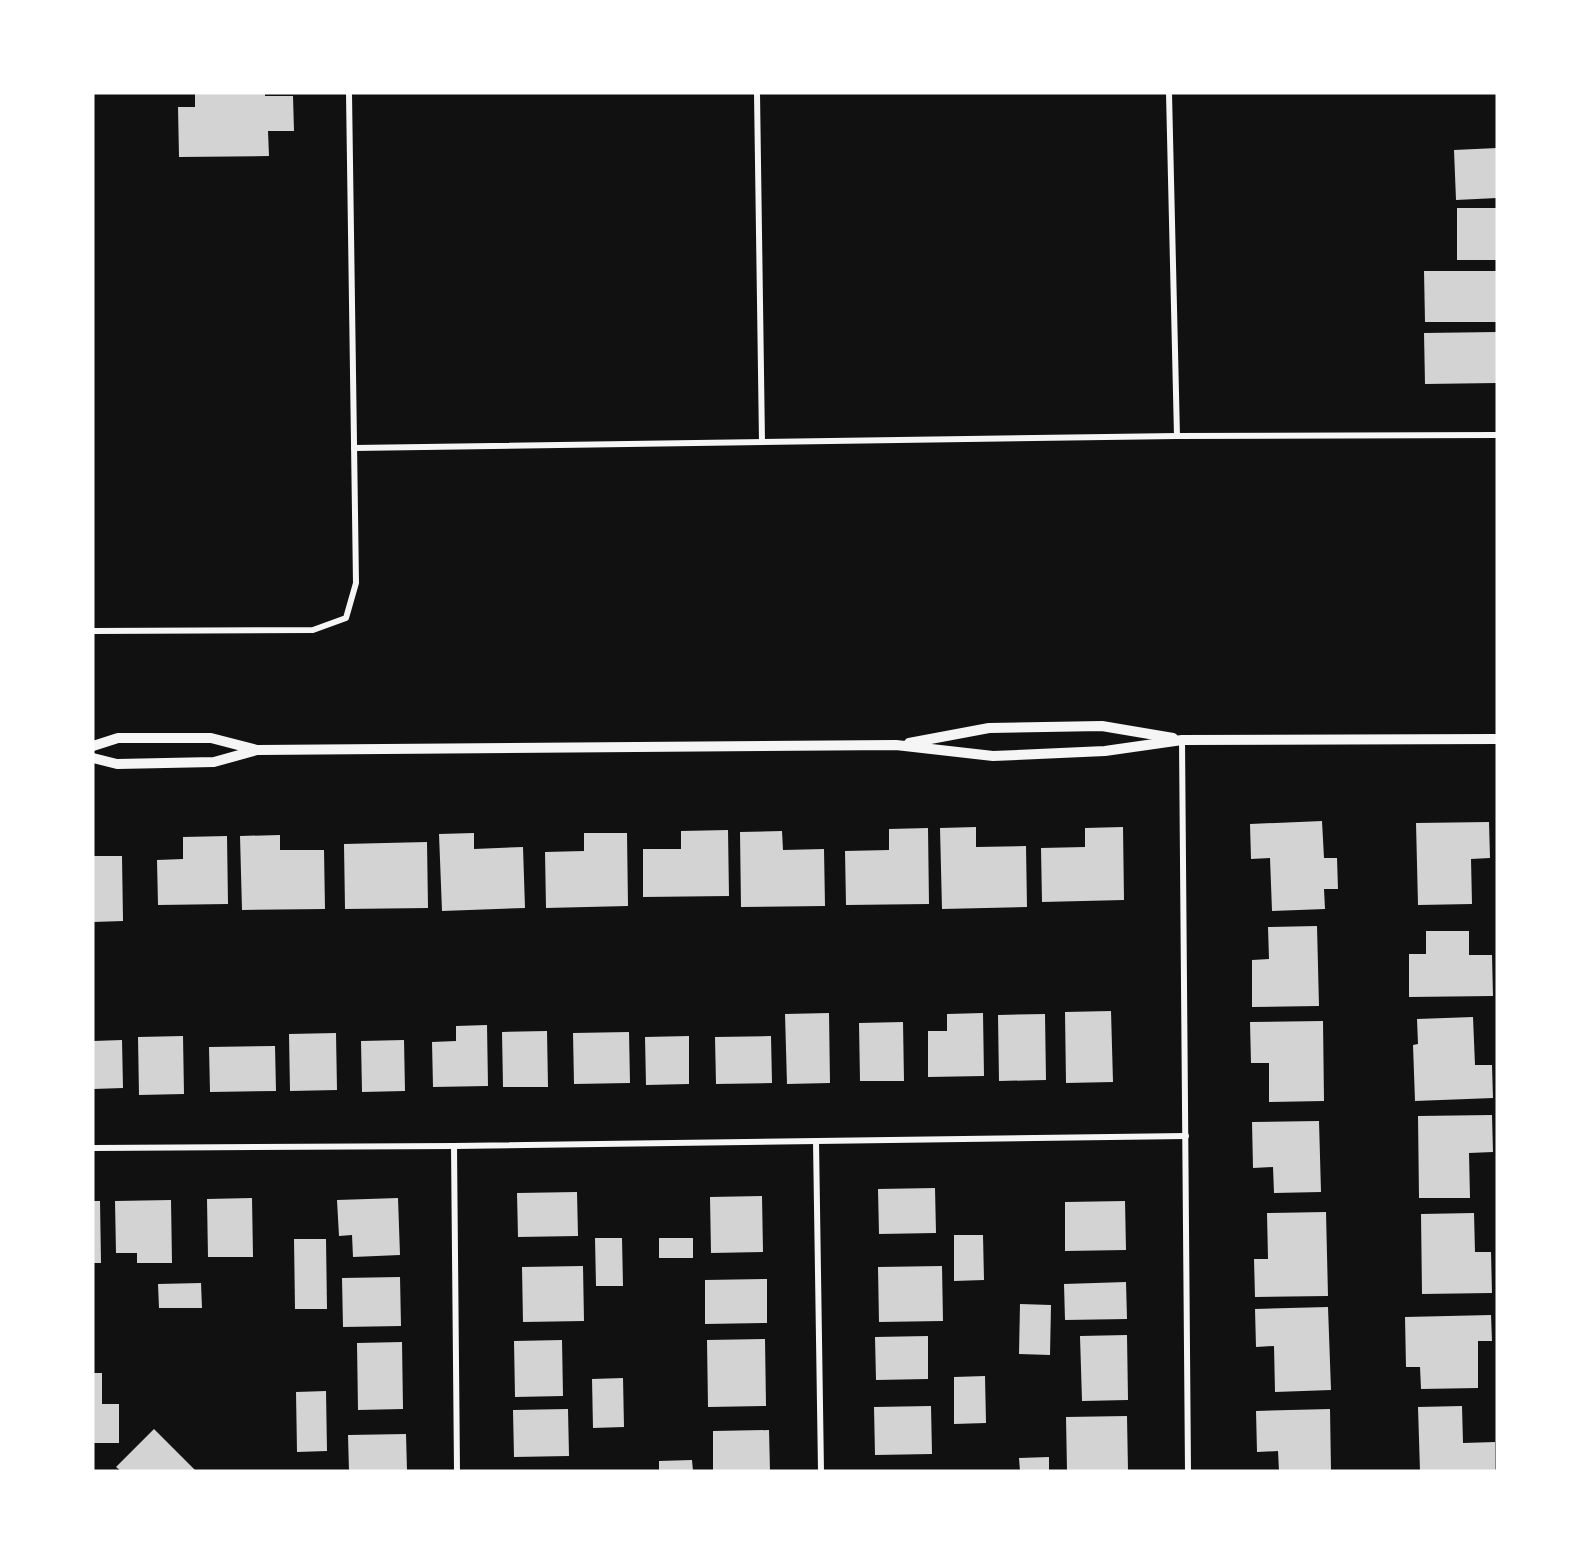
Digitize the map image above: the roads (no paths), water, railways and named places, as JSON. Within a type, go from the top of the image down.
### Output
[{"type":"street","points":[[93,631],[313,630],[346,618],[357,583],[349,93]]},
{"type":"street","points":[[757,93],[762,442]]},
{"type":"street","points":[[1169,93],[1177,436]]},
{"type":"street","points":[[354,448],[1177,436],[1497,435]]},
{"type":"street","points":[[896,745],[1001,727],[1102,726],[1182,740]]},
{"type":"street","points":[[93,746],[118,738],[211,738],[257,750],[896,745],[993,756],[1105,751],[1182,740],[1497,739]]},
{"type":"street","points":[[1182,740],[1188,1471]]},
{"type":"street","points":[[93,758],[117,764],[214,762],[257,750]]},
{"type":"street","points":[[93,1148],[1186,1137]]},
{"type":"street","points":[[816,1141],[821,1471]]},
{"type":"street","points":[[454,1146],[457,1471]]}]
